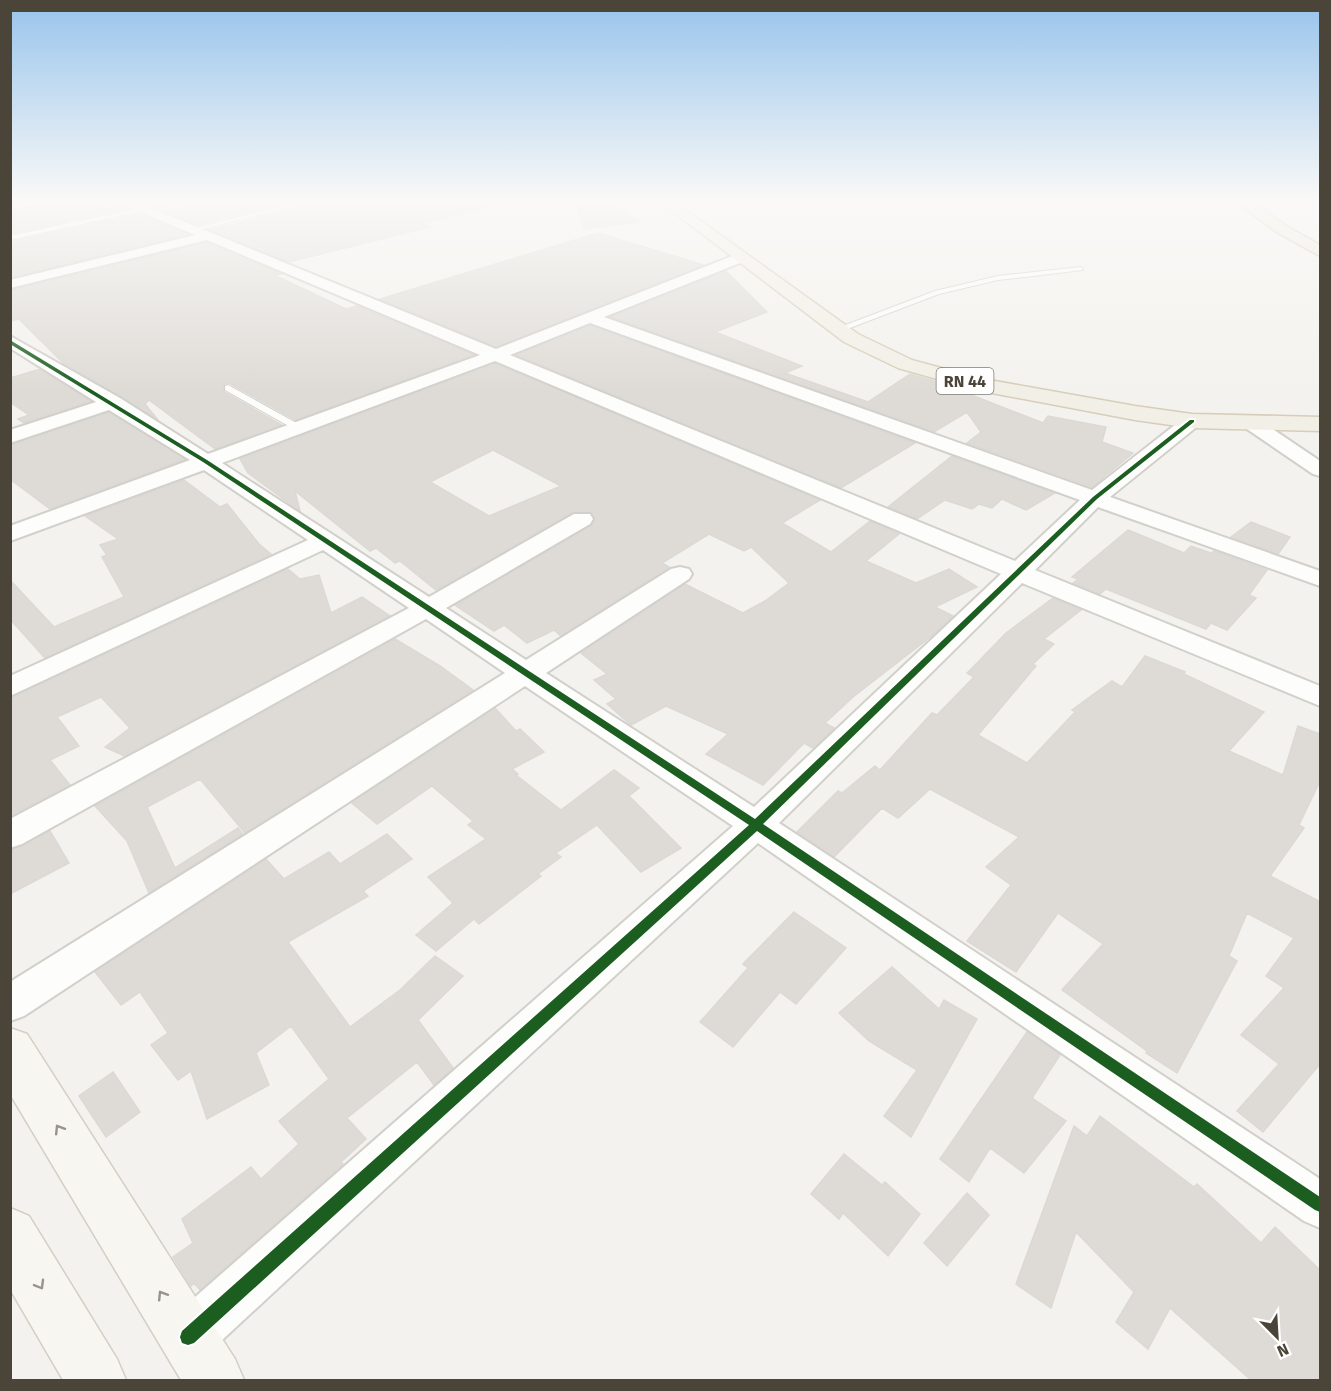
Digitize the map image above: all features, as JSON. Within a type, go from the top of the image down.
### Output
[{"type":"main road","name":"RN 44","points":[[747,263],[851,338],[905,364],[976,384],[1192,421],[1320,423]]},
{"type":"main road","points":[[10,1050],[214,1380]]},
{"type":"main road","points":[[10,1235],[96,1380]]},
{"type":"street","points":[[10,284],[88,263]]},
{"type":"street","points":[[272,263],[1320,697]]},
{"type":"street","points":[[10,534],[495,355],[727,263]]},
{"type":"street","points":[[588,317],[1320,579]]},
{"type":"street","points":[[10,341],[113,402],[205,461],[756,825],[1320,1205]]},
{"type":"street","points":[[10,437],[113,402]]},
{"type":"street","points":[[188,1336],[756,825],[1095,498],[1192,421]]},
{"type":"street","points":[[1251,423],[1320,470]]},
{"type":"street","points":[[10,836],[427,608],[582,519]]},
{"type":"street","points":[[10,687],[324,541]]},
{"type":"street","points":[[10,1003],[680,574]]},
{"type":"lane","points":[[839,329],[936,292],[998,278],[1081,269]]},
{"type":"lane","points":[[228,388],[297,428]]},
{"type":"building","points":[[10,263],[71,263],[10,278]]},
{"type":"building","points":[[121,263],[255,263],[281,274],[274,275],[346,309],[357,306],[474,355],[295,420],[229,383],[224,384],[224,392],[282,425],[215,449],[149,400],[145,404],[158,420],[63,363],[19,319],[10,321],[10,290]]},
{"type":"building","points":[[499,263],[697,263],[704,265],[496,347],[380,299]]},
{"type":"building","points":[[726,271],[767,312],[715,332],[802,366],[785,373],[868,402],[910,374],[972,392],[969,394],[1043,423],[1048,416],[1106,427],[1102,442],[1133,453],[1092,487],[967,443],[981,432],[967,412],[934,432],[610,317]]},
{"type":"building","points":[[590,325],[915,443],[841,488],[516,355]]},
{"type":"building","points":[[495,363],[820,500],[782,523],[831,552],[870,521],[899,534],[866,561],[916,583],[949,569],[977,587],[935,607],[953,616],[933,635],[853,697],[825,723],[834,728],[813,748],[804,743],[763,785],[706,754],[728,734],[666,706],[631,725],[607,704],[616,699],[594,680],[607,674],[581,653],[685,584],[743,613],[765,601],[789,583],[751,547],[744,551],[709,534],[662,563],[669,567],[561,636],[554,630],[527,643],[504,625],[494,631],[455,605],[591,526],[595,520],[592,513],[573,512],[436,590],[400,561],[395,563],[376,548],[370,551],[295,491],[300,511],[294,507],[248,473],[240,459]],"holes":[[[493,450],[561,486],[489,516],[430,482]]]},
{"type":"building","points":[[40,369],[91,401],[24,423],[18,419],[29,415],[10,402],[10,378]]},
{"type":"building","points":[[109,412],[185,459],[50,509],[10,479],[10,445]]},
{"type":"building","points":[[952,456],[1055,493],[1026,510],[1002,499],[992,508],[979,504],[972,509],[945,500],[917,519],[888,507]]},
{"type":"building","points":[[184,480],[220,507],[227,504],[259,544],[271,554],[45,658],[10,619],[10,580],[54,627],[124,597],[102,557],[107,555],[100,545],[118,539],[85,516]]},
{"type":"building","points":[[1251,522],[1290,537],[1278,554],[1231,537]]},
{"type":"building","points":[[1128,530],[1184,553],[1191,546],[1211,553],[1214,551],[1267,570],[1249,595],[1256,598],[1227,630],[1211,623],[1206,629],[1106,589],[1100,594],[1073,583],[1078,579],[1072,577]]},
{"type":"building","points":[[288,569],[300,579],[319,575],[331,613],[362,597],[390,616],[124,756],[105,747],[130,728],[101,697],[57,717],[79,746],[50,760],[70,785],[10,816],[10,698]]},
{"type":"building","points":[[1053,598],[1081,610],[1044,639],[1054,644],[1033,664],[1036,666],[978,735],[1027,763],[1075,712],[1072,710],[1112,681],[1122,687],[1145,656],[1185,672],[1184,674],[1264,712],[1229,751],[1283,775],[1298,726],[1320,734],[1320,781],[1299,825],[1304,828],[1270,876],[1319,901],[1317,906],[1320,901],[1320,1064],[1263,1132],[1237,1111],[1279,1064],[1241,1035],[1284,988],[1266,976],[1294,938],[1247,913],[1229,956],[1237,961],[1177,1073],[1146,1053],[1147,1051],[1062,990],[1103,944],[1058,913],[1016,972],[967,941],[1011,885],[986,867],[1019,837],[930,789],[898,818],[882,808],[834,857],[797,832],[838,791],[842,793],[875,766],[880,770],[932,713],[937,715],[974,677],[967,673],[1006,633]]},
{"type":"building","points":[[395,639],[440,666],[473,690],[245,833],[200,779],[147,807],[175,868],[238,828],[243,834],[149,893],[127,841],[95,806]]},
{"type":"building","points":[[495,708],[516,731],[520,729],[544,752],[512,769],[518,774],[516,775],[561,810],[614,770],[639,788],[629,796],[681,848],[641,872],[597,825],[556,853],[561,857],[538,874],[541,876],[479,924],[474,919],[436,951],[416,935],[453,903],[428,877],[486,839],[468,825],[473,821],[432,786],[377,824],[352,803]]},
{"type":"building","points":[[50,831],[69,863],[10,894],[10,850]]},
{"type":"building","points":[[387,834],[412,859],[363,891],[368,896],[288,942],[350,1027],[400,990],[435,956],[463,976],[418,1020],[453,1068],[434,1085],[417,1062],[347,1118],[366,1139],[341,1162],[343,1164],[200,1290],[194,1283],[191,1286],[173,1257],[193,1243],[182,1219],[251,1167],[261,1179],[299,1144],[279,1121],[329,1079],[291,1026],[256,1053],[269,1085],[207,1119],[191,1071],[178,1080],[151,1045],[168,1033],[140,992],[121,1005],[95,972],[266,859],[284,879],[329,852],[340,864]]},
{"type":"building","points":[[794,912],[846,948],[796,1004],[780,992],[733,1047],[700,1022],[748,968],[743,964]]},
{"type":"building","points":[[892,967],[939,1009],[944,1000],[977,1019],[911,1137],[884,1116],[917,1070],[869,1041],[839,1013]]},
{"type":"building","points":[[1027,1032],[1060,1055],[1032,1098],[1066,1121],[1024,1173],[990,1148],[969,1182],[940,1159]]},
{"type":"building","points":[[113,1072],[140,1112],[106,1137],[79,1096]]},
{"type":"building","points":[[1100,1116],[1194,1187],[1197,1184],[1261,1243],[1275,1227],[1320,1270],[1320,1380],[1251,1380],[1170,1308],[1148,1349],[1116,1322],[1134,1292],[1076,1232],[1051,1308],[1016,1284],[1074,1126],[1087,1136]]},
{"type":"building","points":[[844,1154],[882,1185],[885,1182],[920,1214],[888,1256],[843,1213],[839,1219],[811,1194]]},
{"type":"building","points":[[967,1193],[989,1215],[947,1266],[924,1243]]},
{"type":"cycle path","points":[[10,341],[205,461],[756,825],[1320,1205]]},
{"type":"cycle path","points":[[188,1337],[756,825],[1095,498],[1192,421]]}]
